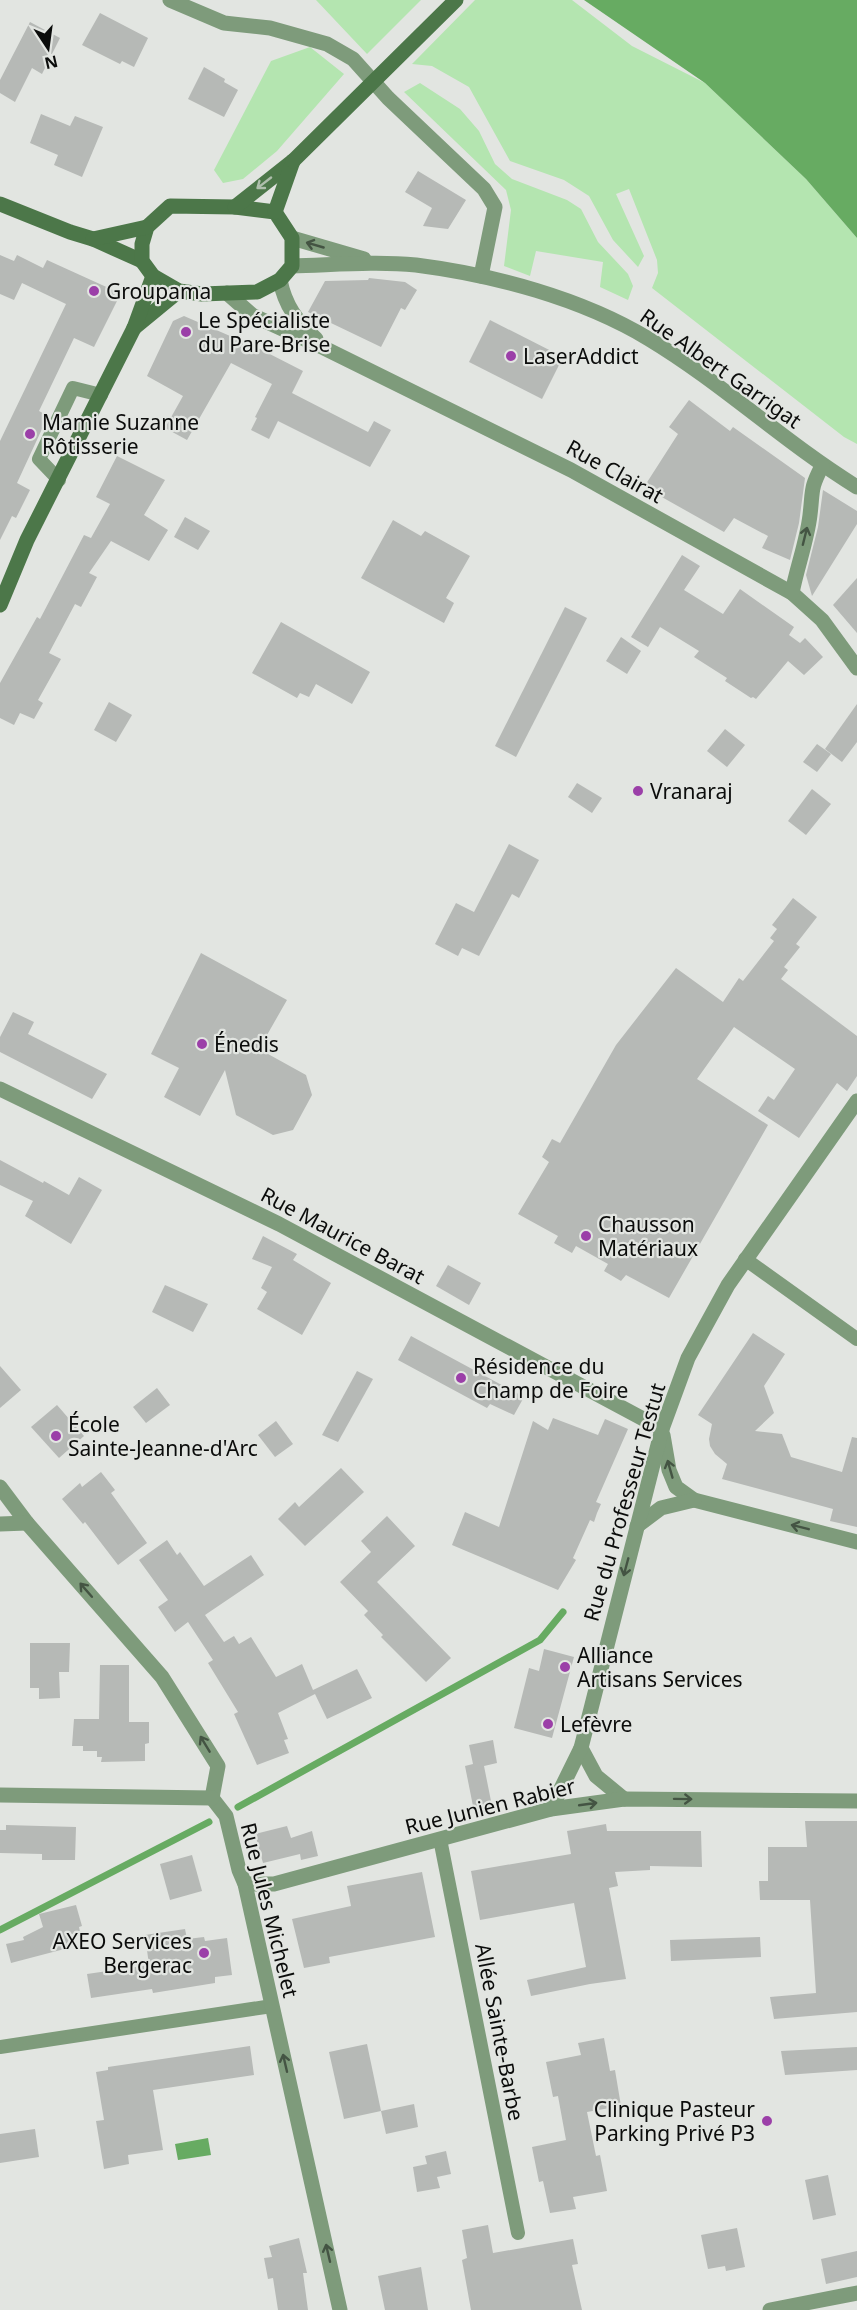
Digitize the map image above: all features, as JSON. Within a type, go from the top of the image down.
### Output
[{"type":"main road","points":[[235,207],[293,160],[456,0]]},
{"type":"main road","points":[[275,212],[293,160]]},
{"type":"main road","points":[[0,204],[48,224],[93,239],[142,261],[153,276],[179,291],[202,294],[257,292],[280,280],[292,266],[292,238],[275,212],[235,207],[170,206],[147,226],[93,239]]},
{"type":"main road","points":[[142,261],[142,244],[147,226]]},
{"type":"main road","points":[[0,605],[27,540],[134,328],[153,276]]},
{"type":"main road","points":[[134,328],[179,291]]},
{"type":"street","points":[[170,0],[224,23],[270,28],[327,44],[353,59],[388,98],[484,189],[495,207],[481,276]]},
{"type":"street","name":"Rue Albert Garrigat","points":[[292,238],[378,264]]},
{"type":"street","name":"Rue Albert Garrigat","points":[[292,266],[414,265],[481,276],[600,312],[650,339],[733,396],[822,466],[857,487]]},
{"type":"street","name":"Rue Clairat","points":[[280,280],[283,297],[296,320],[324,348]]},
{"type":"street","name":"Rue Clairat","points":[[226,293],[252,315],[571,470],[792,593],[822,620],[857,668]]},
{"type":"street","points":[[792,593],[810,514],[814,480],[822,466]]},
{"type":"street","name":"Rue Maurice Barat","points":[[0,1089],[279,1224],[662,1429]]},
{"type":"street","name":"Rue du Professeur Testut","points":[[551,1809],[581,1748],[662,1429],[688,1358],[728,1285],[857,1101]]},
{"type":"street","points":[[662,1429],[669,1470],[676,1487],[694,1500],[857,1542]]},
{"type":"street","points":[[0,1487],[27,1524],[162,1677],[218,1766],[212,1798],[0,1795]]},
{"type":"street","points":[[637,1526],[661,1508],[694,1500]]},
{"type":"street","points":[[0,1524],[27,1524]]},
{"type":"street","points":[[581,1748],[596,1776],[624,1798]]},
{"type":"street","name":"Rue Jules Michelet","points":[[212,1798],[226,1816],[238,1870],[245,1884],[340,2310]]},
{"type":"street","name":"Rue Junien Rabier","points":[[245,1884],[274,1884],[551,1809],[624,1798],[857,1801]]},
{"type":"street","points":[[770,2310],[841,2303],[857,2294]]},
{"type":"lane","points":[[59,480],[39,459],[73,388],[101,395]]},
{"type":"lane","points":[[746,1259],[857,1339]]},
{"type":"lane","name":"Allée Sainte-Barbe","points":[[440,1839],[518,2233]]},
{"type":"lane","points":[[0,2047],[272,2006]]},
{"type":"shaded area","points":[[316,0],[421,0],[367,54]]},
{"type":"shaded area","points":[[475,0],[572,0],[632,46],[705,83],[806,179],[857,238],[857,444],[844,437],[652,288],[658,273],[657,260],[629,189],[616,194],[644,256],[638,267],[613,240],[589,196],[564,180],[510,161],[469,87],[432,66],[412,64]]},
{"type":"shaded area","points":[[584,0],[857,0],[857,238],[806,179],[705,83]]},
{"type":"shaded area","points":[[310,47],[344,74],[277,151],[243,179],[223,183],[214,170],[271,61]]},
{"type":"shaded area","points":[[420,83],[460,109],[479,131],[495,164],[512,179],[567,200],[581,209],[598,242],[628,274],[633,286],[628,300],[600,287],[603,262],[536,251],[530,276],[504,266],[511,210],[506,190],[404,92]]},
{"type":"shaded area","points":[[208,2138],[211,2155],[178,2160],[175,2144]]},
{"type":"building","points":[[100,13],[148,38],[134,67],[122,61],[120,64],[82,45]]},
{"type":"building","points":[[30,22],[60,38],[42,74],[32,68],[15,102],[0,93],[0,80]]},
{"type":"building","points":[[204,67],[225,79],[224,82],[238,90],[224,117],[188,99]]},
{"type":"building","points":[[41,114],[70,126],[75,116],[103,127],[82,177],[54,165],[58,155],[30,143]]},
{"type":"building","points":[[418,171],[466,200],[448,229],[423,226],[432,208],[405,192]]},
{"type":"building","points":[[0,255],[14,261],[17,255],[43,268],[47,260],[113,290],[117,301],[94,347],[74,338],[39,411],[48,416],[17,483],[30,490],[16,518],[12,516],[0,540],[0,441],[66,304],[22,283],[14,300],[0,294]]},
{"type":"building","points":[[369,278],[405,282],[417,290],[405,310],[401,308],[381,347],[308,312],[325,281],[368,280]]},
{"type":"building","points":[[184,316],[258,348],[303,371],[292,393],[368,432],[374,421],[391,430],[370,467],[278,421],[269,439],[251,430],[272,384],[231,363],[187,440],[165,428],[183,396],[147,376],[173,321]]},
{"type":"building","points":[[490,320],[563,357],[542,399],[469,362]]},
{"type":"building","points":[[689,400],[730,431],[733,427],[805,478],[799,523],[790,560],[762,548],[768,536],[734,518],[724,532],[644,487],[678,434],[669,427]]},
{"type":"building","points":[[117,456],[165,480],[144,515],[168,530],[149,561],[111,541],[89,573],[97,577],[81,607],[75,604],[49,653],[61,659],[38,700],[43,703],[34,719],[20,713],[14,725],[0,718],[0,683],[37,617],[40,619],[84,535],[91,538],[110,504],[96,497]]},
{"type":"building","points":[[823,490],[857,511],[857,524],[812,596],[806,575],[818,527]]},
{"type":"building","points":[[185,517],[210,531],[198,550],[174,537]]},
{"type":"building","points":[[393,520],[421,536],[425,531],[470,556],[446,598],[454,603],[444,623],[361,578]]},
{"type":"building","points":[[682,555],[700,566],[684,590],[723,614],[740,589],[794,627],[789,635],[800,643],[805,638],[823,657],[804,675],[788,661],[756,699],[725,681],[727,678],[694,657],[699,651],[660,627],[648,647],[631,637]]},
{"type":"building","points":[[857,578],[857,633],[833,605]]},
{"type":"building","points":[[565,607],[587,618],[516,757],[495,746]]},
{"type":"building","points":[[281,622],[370,672],[352,704],[316,684],[309,697],[300,693],[297,698],[252,673]]},
{"type":"building","points":[[621,637],[641,651],[627,674],[606,661]]},
{"type":"building","points":[[109,702],[132,715],[116,742],[94,730]]},
{"type":"building","points":[[857,704],[857,742],[842,762],[825,749]]},
{"type":"building","points":[[725,729],[745,745],[727,767],[707,751]]},
{"type":"building","points":[[817,744],[831,754],[817,772],[803,762]]},
{"type":"building","points":[[577,783],[602,798],[592,813],[568,797]]},
{"type":"building","points":[[812,789],[831,804],[806,835],[788,821]]},
{"type":"building","points":[[509,844],[539,860],[519,898],[512,894],[479,956],[462,948],[458,956],[435,944],[456,903],[474,912]]},
{"type":"building","points":[[793,898],[817,917],[796,944],[800,947],[784,967],[788,970],[781,979],[857,1036],[857,1076],[847,1091],[837,1083],[799,1138],[758,1111],[768,1096],[774,1100],[795,1069],[734,1027],[697,1079],[768,1125],[669,1298],[626,1275],[621,1281],[604,1271],[608,1264],[576,1246],[572,1253],[554,1243],[558,1236],[518,1214],[549,1162],[542,1157],[552,1139],[560,1143],[616,1045],[676,968],[723,1002],[739,978],[743,981],[774,941],[770,938],[777,929],[772,925]]},
{"type":"building","name":"Énedis","points":[[201,953],[287,1000],[259,1049],[306,1075],[312,1095],[293,1130],[273,1135],[236,1115],[225,1070],[200,1116],[164,1097],[179,1068],[151,1054]]},
{"type":"building","points":[[13,1012],[34,1022],[28,1034],[107,1074],[92,1099],[0,1052],[0,1037]]},
{"type":"building","points":[[0,1160],[69,1195],[79,1177],[102,1190],[71,1244],[25,1216],[33,1201],[0,1185]]},
{"type":"building","points":[[263,1236],[297,1254],[293,1260],[331,1283],[302,1335],[257,1309],[267,1292],[261,1288],[272,1267],[252,1259]]},
{"type":"building","points":[[448,1265],[481,1283],[469,1305],[436,1286]]},
{"type":"building","points":[[165,1285],[208,1304],[193,1332],[152,1312]]},
{"type":"building","points":[[753,1333],[785,1354],[764,1386],[774,1413],[755,1431],[782,1434],[791,1457],[842,1472],[852,1437],[857,1438],[857,1527],[830,1521],[833,1509],[722,1479],[727,1464],[715,1454],[710,1446],[712,1424],[698,1415]]},
{"type":"building","name":"Résidence du Champ de Foire","points":[[411,1336],[524,1397],[514,1415],[490,1404],[487,1408],[398,1360]]},
{"type":"building","points":[[0,1366],[21,1390],[0,1408]]},
{"type":"building","points":[[357,1371],[373,1379],[338,1442],[322,1435]]},
{"type":"building","points":[[157,1388],[170,1405],[146,1423],[133,1407]]},
{"type":"building","points":[[57,1405],[84,1436],[59,1458],[31,1427]]},
{"type":"building","points":[[553,1418],[598,1435],[605,1419],[628,1429],[596,1502],[601,1504],[594,1522],[590,1520],[573,1558],[576,1560],[558,1590],[452,1545],[465,1512],[499,1527],[533,1421],[548,1430]]},
{"type":"building","points":[[276,1421],[293,1444],[275,1457],[258,1435]]},
{"type":"building","points":[[341,1468],[364,1492],[305,1546],[278,1519],[295,1502],[299,1507]]},
{"type":"building","points":[[101,1472],[115,1490],[111,1493],[147,1543],[118,1565],[85,1522],[83,1524],[62,1499],[80,1483],[82,1487]]},
{"type":"building","points":[[387,1516],[415,1546],[377,1582],[451,1658],[426,1682],[381,1637],[383,1635],[364,1615],[368,1611],[340,1582],[371,1552],[361,1541]]},
{"type":"building","points":[[167,1540],[177,1555],[180,1552],[204,1586],[251,1555],[264,1575],[205,1615],[224,1642],[234,1636],[239,1644],[251,1637],[276,1677],[302,1664],[313,1690],[357,1669],[372,1698],[327,1719],[315,1694],[278,1713],[288,1739],[284,1740],[289,1753],[257,1765],[234,1714],[238,1712],[208,1663],[213,1660],[188,1622],[175,1632],[158,1607],[168,1600],[139,1560]]},
{"type":"building","points":[[30,1643],[70,1643],[69,1672],[59,1672],[60,1698],[39,1699],[39,1688],[30,1688]]},
{"type":"building","points":[[544,1649],[574,1657],[552,1738],[514,1728],[529,1668],[539,1671]]},
{"type":"building","points":[[100,1665],[129,1665],[129,1722],[149,1722],[149,1743],[145,1744],[145,1761],[101,1762],[102,1757],[97,1757],[97,1751],[83,1751],[83,1746],[72,1746],[74,1719],[99,1719]]},
{"type":"building","points":[[493,1740],[497,1763],[484,1766],[493,1811],[475,1816],[465,1766],[473,1764],[469,1745]]},
{"type":"building","points":[[805,1821],[857,1821],[857,2012],[774,2019],[770,1997],[816,1993],[810,1900],[760,1900],[759,1881],[768,1881],[768,1847],[807,1847]]},
{"type":"building","points":[[606,1824],[607,1831],[701,1831],[702,1867],[650,1866],[650,1870],[615,1872],[618,1886],[609,1888],[626,1979],[531,1996],[527,1980],[586,1967],[574,1903],[480,1920],[471,1871],[571,1854],[567,1831]]},
{"type":"building","points":[[6,1825],[76,1827],[75,1860],[42,1860],[42,1854],[0,1853],[0,1830],[6,1830]]},
{"type":"building","points":[[287,1826],[291,1838],[312,1831],[318,1856],[301,1860],[300,1854],[263,1863],[255,1834]]},
{"type":"building","points":[[192,1855],[202,1891],[170,1900],[160,1864]]},
{"type":"building","points":[[422,1872],[435,1937],[329,1957],[330,1963],[304,1968],[292,1919],[351,1906],[347,1886]]},
{"type":"building","points":[[76,1905],[82,1926],[79,1927],[80,1932],[69,1935],[72,1947],[11,1963],[6,1944],[24,1940],[23,1937],[43,1927],[39,1914]]},
{"type":"building","points":[[185,1929],[187,1939],[204,1937],[205,1941],[227,1938],[232,1975],[215,1977],[215,1983],[153,1993],[152,1989],[91,1998],[87,1974],[149,1965],[145,1935]]},
{"type":"building","points":[[760,1937],[761,1957],[671,1961],[670,1940]]},
{"type":"building","points":[[604,2038],[610,2071],[615,2070],[621,2106],[587,2112],[596,2156],[600,2155],[607,2191],[573,2197],[576,2209],[550,2213],[543,2181],[539,2182],[532,2147],[566,2140],[558,2096],[553,2097],[546,2062],[581,2055],[578,2043]]},
{"type":"building","points":[[367,2044],[381,2111],[344,2119],[329,2052]]},
{"type":"building","points":[[250,2046],[254,2075],[153,2090],[163,2150],[128,2155],[129,2164],[104,2169],[96,2121],[104,2120],[96,2072],[108,2070],[108,2067]]},
{"type":"building","points":[[857,2047],[857,2070],[785,2075],[781,2051]]},
{"type":"building","points":[[414,2104],[418,2127],[386,2134],[381,2111]]},
{"type":"building","points":[[35,2129],[39,2157],[0,2163],[0,2134]]},
{"type":"building","points":[[446,2151],[451,2174],[437,2177],[440,2188],[417,2192],[413,2167],[427,2164],[425,2156]]},
{"type":"building","points":[[828,2175],[836,2215],[813,2220],[805,2180]]},
{"type":"building","points":[[488,2225],[493,2253],[573,2239],[578,2264],[572,2265],[582,2310],[471,2310],[462,2260],[467,2258],[462,2230]]},
{"type":"building","points":[[737,2228],[745,2267],[726,2271],[725,2266],[708,2269],[701,2235]]},
{"type":"building","points":[[299,2238],[307,2273],[303,2273],[308,2310],[278,2310],[273,2278],[268,2279],[264,2258],[272,2257],[269,2246]]},
{"type":"building","points":[[857,2251],[857,2277],[826,2284],[821,2259]]},
{"type":"building","points":[[421,2267],[428,2310],[385,2310],[378,2276]]},
{"type":"waterway","points":[[238,1807],[540,1640],[563,1612]]},
{"type":"waterway","points":[[0,1930],[209,1822]]},
{"type":"place","name":"Groupama","points":[[94,291]]},
{"type":"place","name":"Le Spécialiste du Pare-Brise","points":[[186,332]]},
{"type":"place","name":"LaserAddict","points":[[511,356]]},
{"type":"place","name":"Mamie Suzanne Rôtisserie","points":[[30,434]]},
{"type":"place","name":"Vranaraj","points":[[638,791]]},
{"type":"place","name":"Énedis","points":[[202,1044]]},
{"type":"place","name":"Chausson Matériaux","points":[[586,1236]]},
{"type":"place","name":"Résidence du Champ de Foire","points":[[461,1378]]},
{"type":"place","name":"École Sainte-Jeanne-d'Arc","points":[[56,1436]]},
{"type":"place","name":"Alliance Artisans Services","points":[[565,1667]]},
{"type":"place","name":"Lefèvre","points":[[548,1724]]},
{"type":"place","name":"AXEO Services Bergerac","points":[[204,1953]]},
{"type":"place","name":"Clinique Pasteur Parking Privé P3","points":[[767,2121]]}]
